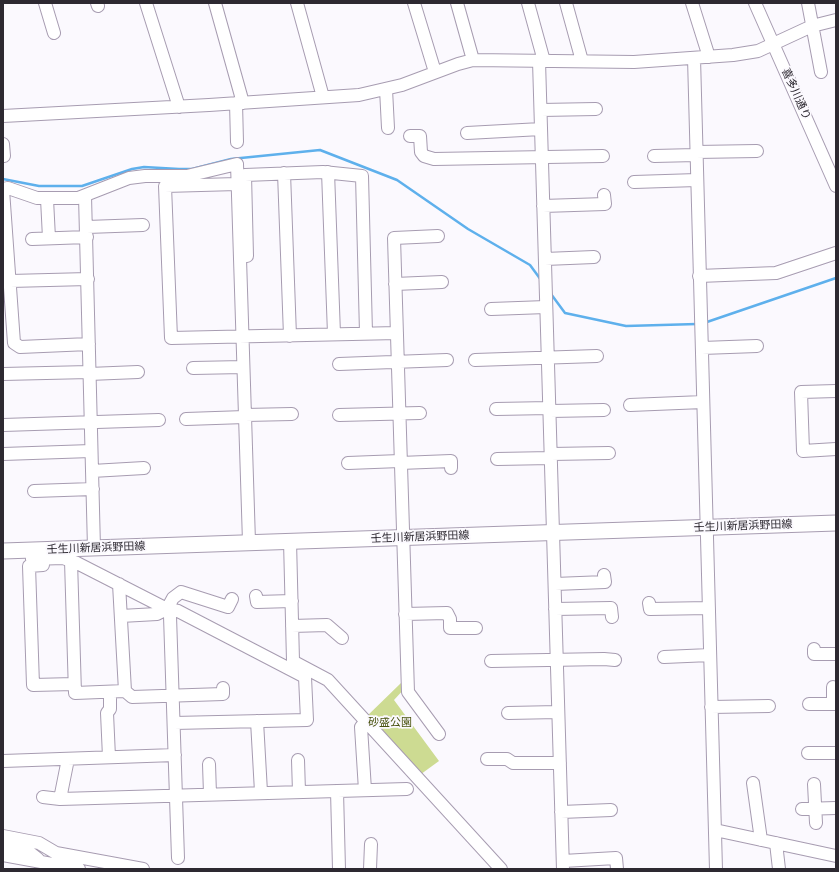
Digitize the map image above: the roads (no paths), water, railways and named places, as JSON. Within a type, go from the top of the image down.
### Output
[{"type":"main road","name":"壬生川新居浜野田線","points":[[3,550],[836,523]]},
{"type":"street","points":[[45,3],[54,34]]},
{"type":"street","points":[[146,3],[179,107]]},
{"type":"street","points":[[215,3],[240,103],[237,142]]},
{"type":"street","points":[[297,3],[323,97]]},
{"type":"street","points":[[414,3],[435,72]]},
{"type":"street","points":[[458,3],[473,60]]},
{"type":"street","points":[[528,3],[541,61],[541,129],[563,865],[616,858],[616,869]]},
{"type":"street","points":[[566,3],[582,61]]},
{"type":"street","points":[[692,3],[708,57]]},
{"type":"street","name":"喜多川通り","points":[[756,3],[836,186]]},
{"type":"street","points":[[808,3],[821,72]]},
{"type":"street","points":[[3,116],[179,107],[359,94],[386,89],[473,60],[634,62],[749,53],[774,44],[812,26],[836,20]]},
{"type":"street","points":[[694,58],[716,869]]},
{"type":"street","points":[[386,89],[388,128]]},
{"type":"street","points":[[541,110],[596,109]]},
{"type":"street","points":[[467,133],[541,129]]},
{"type":"street","points":[[410,136],[420,136],[421,152],[424,156],[434,159],[603,156]]},
{"type":"street","points":[[654,156],[757,151]]},
{"type":"street","points":[[89,344],[16,346],[13,341],[10,281],[6,259],[3,189],[8,188],[37,198],[78,198],[129,178],[145,176],[187,176],[237,164],[237,184],[242,203]]},
{"type":"street","points":[[328,172],[334,334]]},
{"type":"street","points":[[249,542],[243,367],[246,337],[242,203],[245,175],[328,172],[362,176],[366,333]]},
{"type":"street","points":[[284,173],[290,336]]},
{"type":"street","points":[[634,182],[697,180]]},
{"type":"street","points":[[237,184],[166,186],[170,338],[397,332]]},
{"type":"street","points":[[544,206],[605,204],[604,195]]},
{"type":"street","points":[[85,196],[94,548]]},
{"type":"street","points":[[47,199],[49,238]]},
{"type":"street","points":[[32,239],[143,225]]},
{"type":"street","points":[[438,236],[394,238],[402,538],[408,692],[439,734]]},
{"type":"street","points":[[699,276],[776,273],[836,253]]},
{"type":"street","points":[[545,259],[594,257]]},
{"type":"street","points":[[10,281],[88,279]]},
{"type":"street","points":[[395,284],[442,282]]},
{"type":"street","points":[[491,309],[546,307]]},
{"type":"street","points":[[702,348],[756,346]]},
{"type":"street","points":[[475,360],[597,356]]},
{"type":"street","points":[[339,364],[447,360]]},
{"type":"street","points":[[193,368],[243,367]]},
{"type":"street","points":[[3,374],[138,372]]},
{"type":"street","points":[[836,391],[801,392],[802,451],[836,449]]},
{"type":"street","points":[[630,405],[703,402]]},
{"type":"street","points":[[496,409],[604,410]]},
{"type":"street","points":[[339,415],[420,412]]},
{"type":"street","points":[[186,419],[292,414]]},
{"type":"street","points":[[3,425],[159,420]]},
{"type":"street","points":[[3,454],[91,451]]},
{"type":"street","points":[[497,459],[610,453]]},
{"type":"street","points":[[348,463],[451,461],[452,468]]},
{"type":"street","points":[[92,471],[144,468]]},
{"type":"street","points":[[34,491],[92,489]]},
{"type":"street","points":[[174,723],[307,720],[305,677],[294,666],[293,661],[290,541]]},
{"type":"street","points":[[31,550],[32,559],[63,558],[120,584],[167,608],[178,611],[294,666],[328,680],[364,723],[501,869]]},
{"type":"street","points":[[71,562],[74,693],[126,691]]},
{"type":"street","points":[[71,562],[29,566],[33,686],[74,684]]},
{"type":"street","points":[[555,584],[605,582],[604,575]]},
{"type":"street","points":[[120,584],[126,691],[132,697],[223,694],[223,688]]},
{"type":"street","points":[[121,616],[157,614],[167,608],[173,598],[181,592],[228,607],[232,599]]},
{"type":"street","points":[[256,596],[257,602],[292,600]]},
{"type":"street","points":[[649,603],[650,609],[709,608]]},
{"type":"street","points":[[167,608],[170,616],[178,858]]},
{"type":"street","points":[[555,609],[611,608],[612,617]]},
{"type":"street","points":[[405,614],[447,613],[450,619],[450,628],[476,628]]},
{"type":"street","points":[[292,626],[327,625],[342,638]]},
{"type":"street","points":[[814,649],[814,654],[836,654]]},
{"type":"street","points":[[664,657],[710,655]]},
{"type":"street","points":[[491,661],[615,660]]},
{"type":"street","points":[[809,704],[835,704],[833,687]]},
{"type":"street","points":[[109,757],[107,714],[110,709],[110,692]]},
{"type":"street","points":[[711,707],[769,706]]},
{"type":"street","points":[[508,713],[558,712]]},
{"type":"street","points":[[257,721],[261,792]]},
{"type":"street","points":[[364,723],[365,790]]},
{"type":"street","points":[[808,753],[836,753]]},
{"type":"street","points":[[3,761],[175,755]]},
{"type":"street","points":[[60,799],[68,759]]},
{"type":"street","points":[[487,759],[507,759],[513,763],[560,763]]},
{"type":"street","points":[[298,760],[299,792]]},
{"type":"street","points":[[209,764],[210,794]]},
{"type":"street","points":[[753,783],[761,840]]},
{"type":"street","points":[[814,784],[816,823]]},
{"type":"street","points":[[43,796],[60,799],[261,792],[407,789]]},
{"type":"street","points":[[337,791],[338,869]]},
{"type":"street","points":[[802,809],[836,808]]},
{"type":"street","points":[[561,812],[611,810]]},
{"type":"street","points":[[715,830],[836,856]]},
{"type":"street","points":[[3,836],[39,843],[56,853],[143,869]]},
{"type":"street","points":[[776,843],[779,869]]},
{"type":"street","points":[[370,869],[371,844]]},
{"type":"street","points":[[3,845],[29,852],[42,862]]},
{"type":"street","points":[[3,855],[79,869]]},
{"type":"waterway","points":[[3,179],[39,186],[82,186],[132,169],[144,167],[192,169],[231,159],[320,150],[397,180],[468,229],[530,265],[541,280]]},
{"type":"waterway","points":[[704,323],[836,278]]},
{"type":"waterway","points":[[551,294],[565,313],[626,326],[697,324]]},
{"type":"park label","name":"砂盛公園","points":[[390,723]]}]
